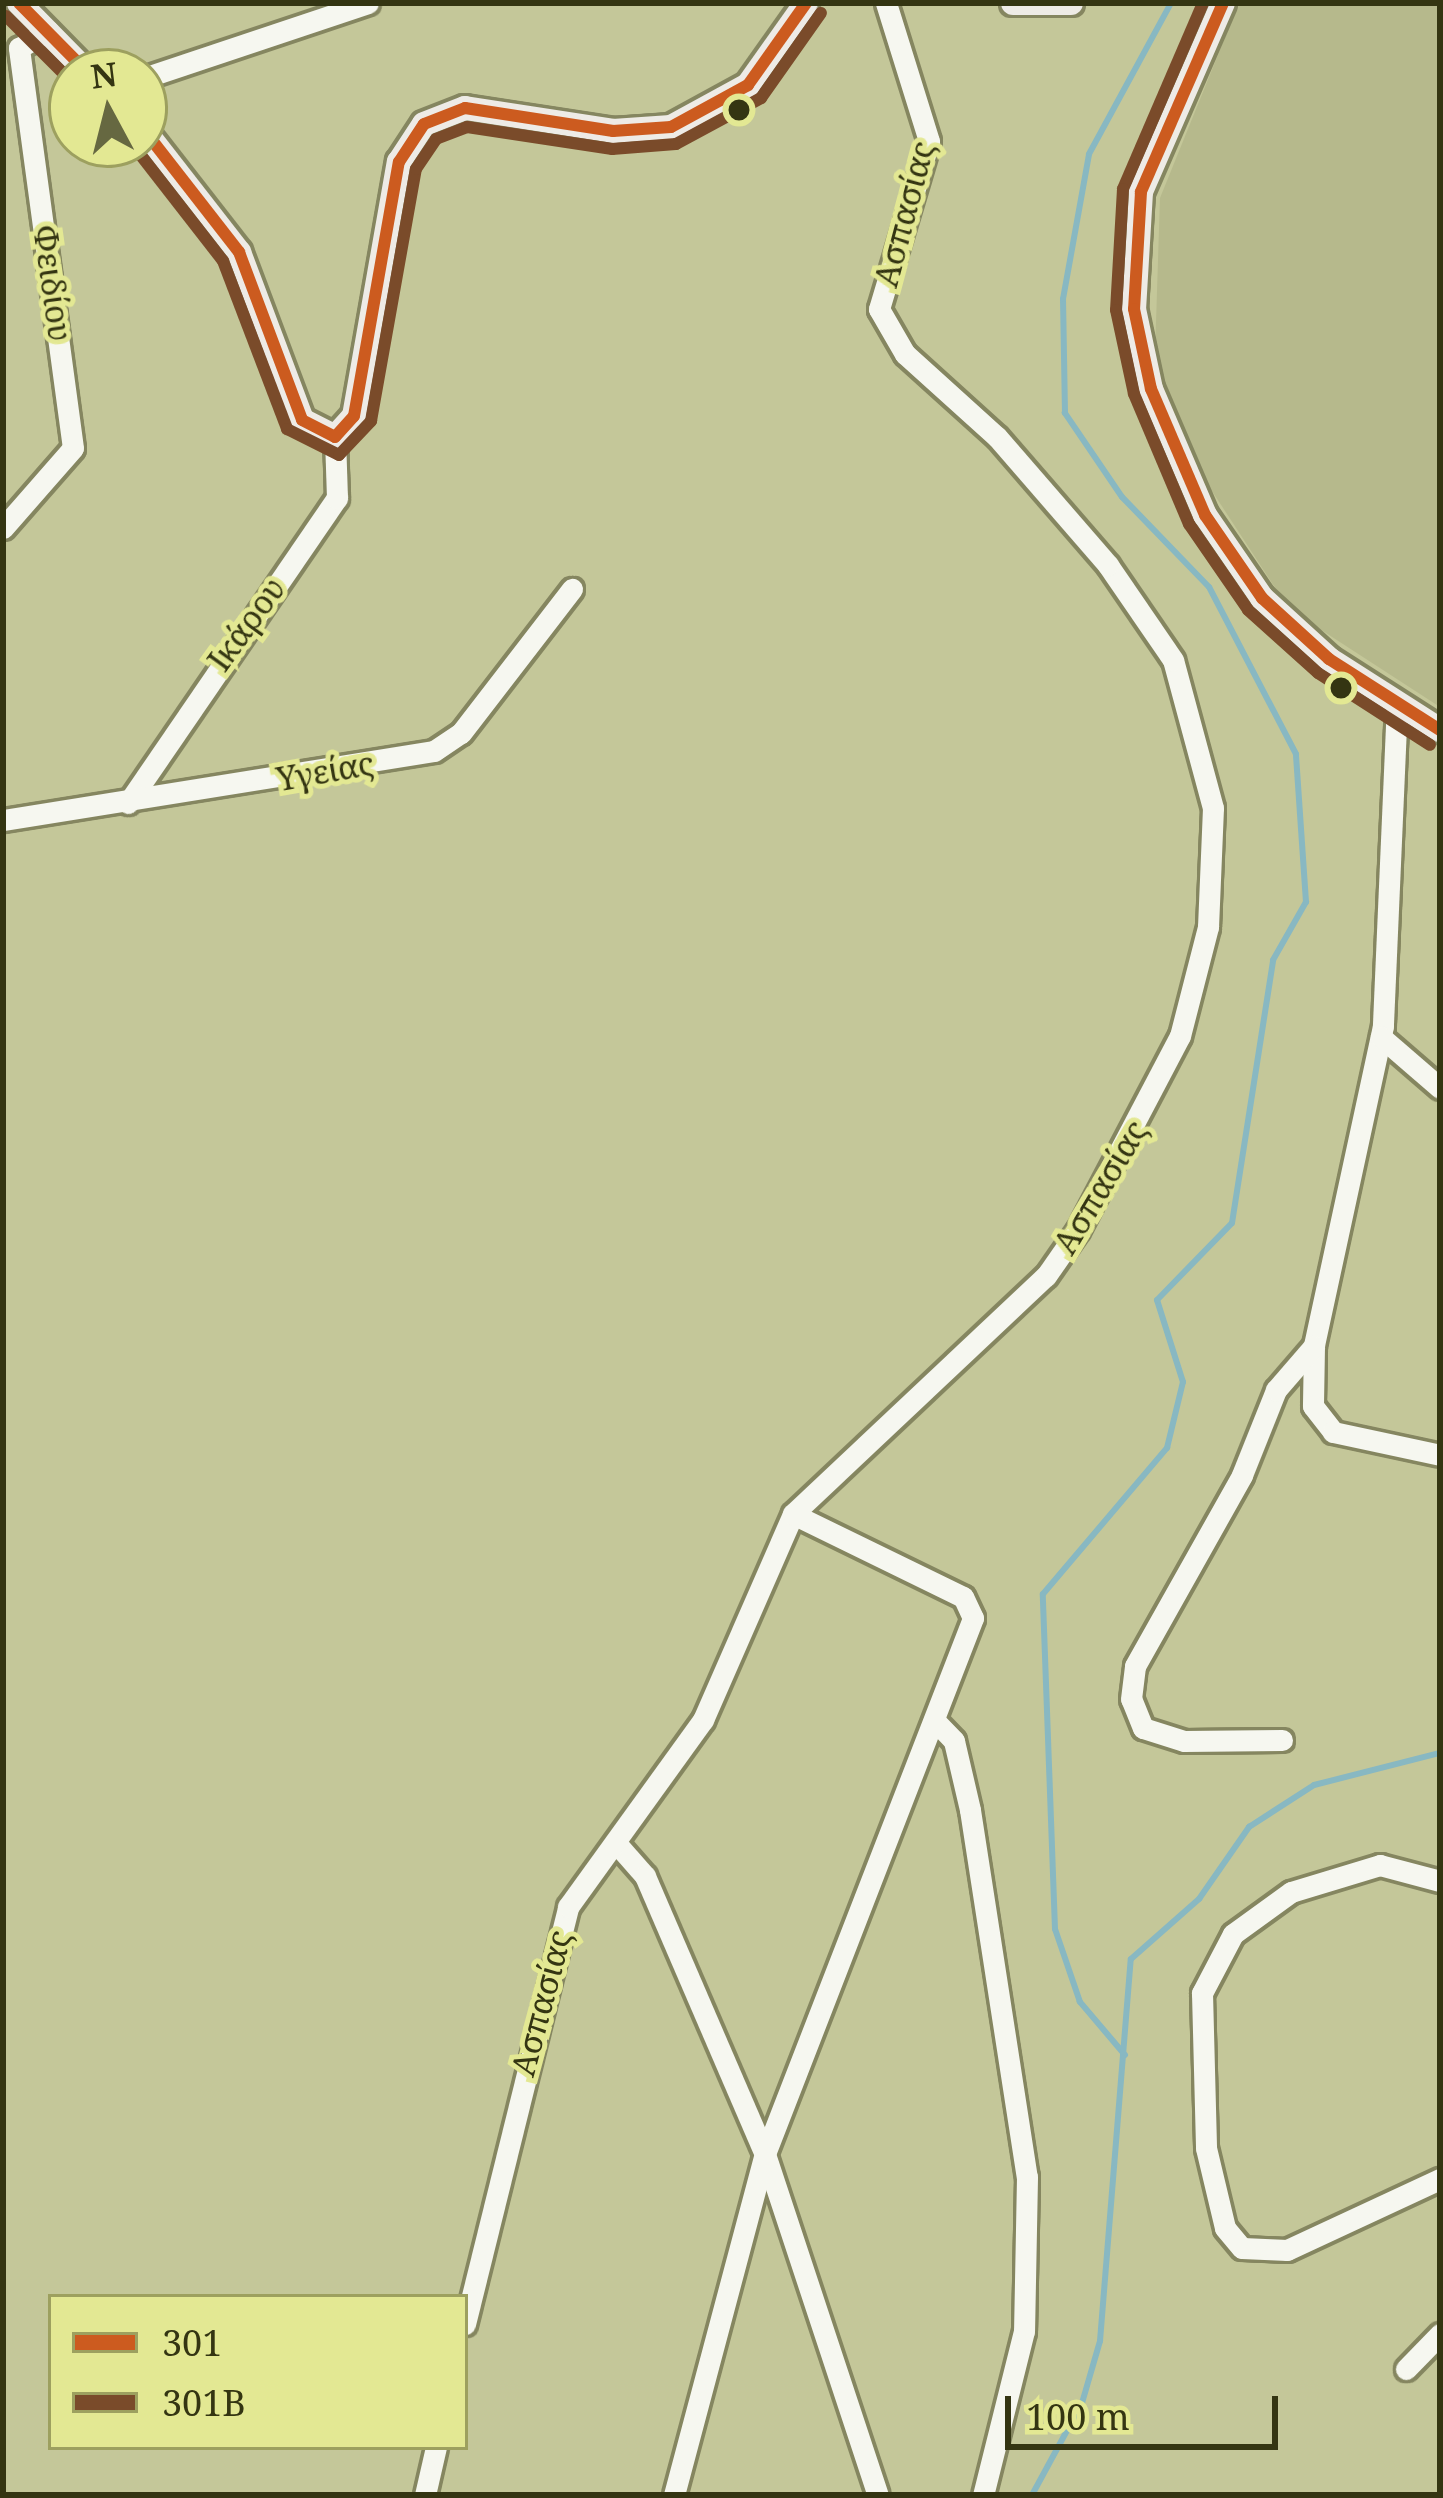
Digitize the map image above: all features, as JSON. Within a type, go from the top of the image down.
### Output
[{"type":"main road","points":[[19,3],[64,48]]},
{"type":"main road","points":[[168,161],[239,252],[302,419],[335,437],[355,416],[398,162],[424,124],[465,109],[614,130],[671,127],[748,86],[806,3]]},
{"type":"main road","points":[[1013,3],[1071,3]]},
{"type":"main road","points":[[1223,3],[1141,192],[1138,344],[1190,483],[1232,557],[1292,632],[1440,730]]},
{"type":"street","points":[[168,70],[368,3]]},
{"type":"street","name":"Ασπασίας","points":[[468,2311],[550,1952],[589,1871],[616,1843],[704,1720],[793,1514],[1046,1276],[1078,1230],[1180,1036],[1214,868],[1207,764],[1173,660],[1108,565],[997,437],[904,354],[880,309],[929,141],[886,3]]},
{"type":"street","name":"Φειδίου","points":[[3,528],[66,462],[74,432],[19,48],[48,31]]},
{"type":"street","name":"Ικάρου","points":[[128,803],[337,498],[335,437]]},
{"type":"street","name":"Υγείας","points":[[3,820],[128,803],[450,744],[572,589]]},
{"type":"street","points":[[1396,703],[1400,830],[1382,1037],[1314,1346],[1313,1406],[1333,1432],[1440,1455]]},
{"type":"street","points":[[1382,1037],[1440,1088]]},
{"type":"street","points":[[1282,1740],[1184,1741],[1143,1728],[1131,1699],[1135,1666],[1243,1475],[1276,1390],[1314,1346]]},
{"type":"street","points":[[674,2495],[765,2154],[934,1720],[970,1606],[793,1514]]},
{"type":"street","points":[[934,1720],[954,1741],[970,1810],[1027,2177],[1024,2331],[983,2495]]},
{"type":"street","points":[[616,1843],[645,1876],[765,2154],[878,2495]]},
{"type":"street","points":[[1440,1883],[1362,1867],[1263,1909],[1209,1969],[1202,2056],[1210,2178],[1241,2248],[1287,2250],[1440,2179]]},
{"type":"street","points":[[1406,2368],[1440,2334]]},
{"type":"street","points":[[425,2495],[435,2450]]},
{"type":"green space","points":[[1239,3],[1440,3],[1440,707],[1289,609],[1195,465],[1155,354],[1160,198]]},
{"type":"waterway","points":[[1125,2055],[1080,2002],[1055,1929],[1043,1594],[1167,1448],[1183,1382],[1157,1300],[1232,1223],[1273,960],[1306,902],[1296,754],[1209,587],[1122,497],[1065,413],[1063,299],[1089,154],[1171,3]]},
{"type":"waterway","points":[[1032,2495],[1082,2403],[1100,2341],[1131,1959],[1199,1899],[1249,1827],[1314,1785],[1440,1753]]},
{"type":"transit line","name":"301","points":[[19,3],[63,48]]},
{"type":"transit line","name":"301","points":[[168,161],[239,252],[302,420],[335,437],[354,416],[399,162],[424,124],[465,108],[613,131],[671,127],[748,85],[806,3]]},
{"type":"transit line","name":"301B","points":[[1203,3],[1123,189],[1116,310],[1134,394],[1189,524],[1248,610],[1318,673],[1430,745]]},
{"type":"transit line","name":"301","points":[[1223,3],[1141,192],[1134,309],[1151,389],[1205,515],[1262,598],[1329,659],[1440,730]]},
{"type":"transit line","name":"301B","points":[[151,168],[223,261],[287,429],[339,455],[371,421],[416,169],[436,139],[467,127],[612,149],[676,144],[761,98],[821,13]]},
{"type":"transit line","name":"301B","points":[[6,16],[48,58]]}]
